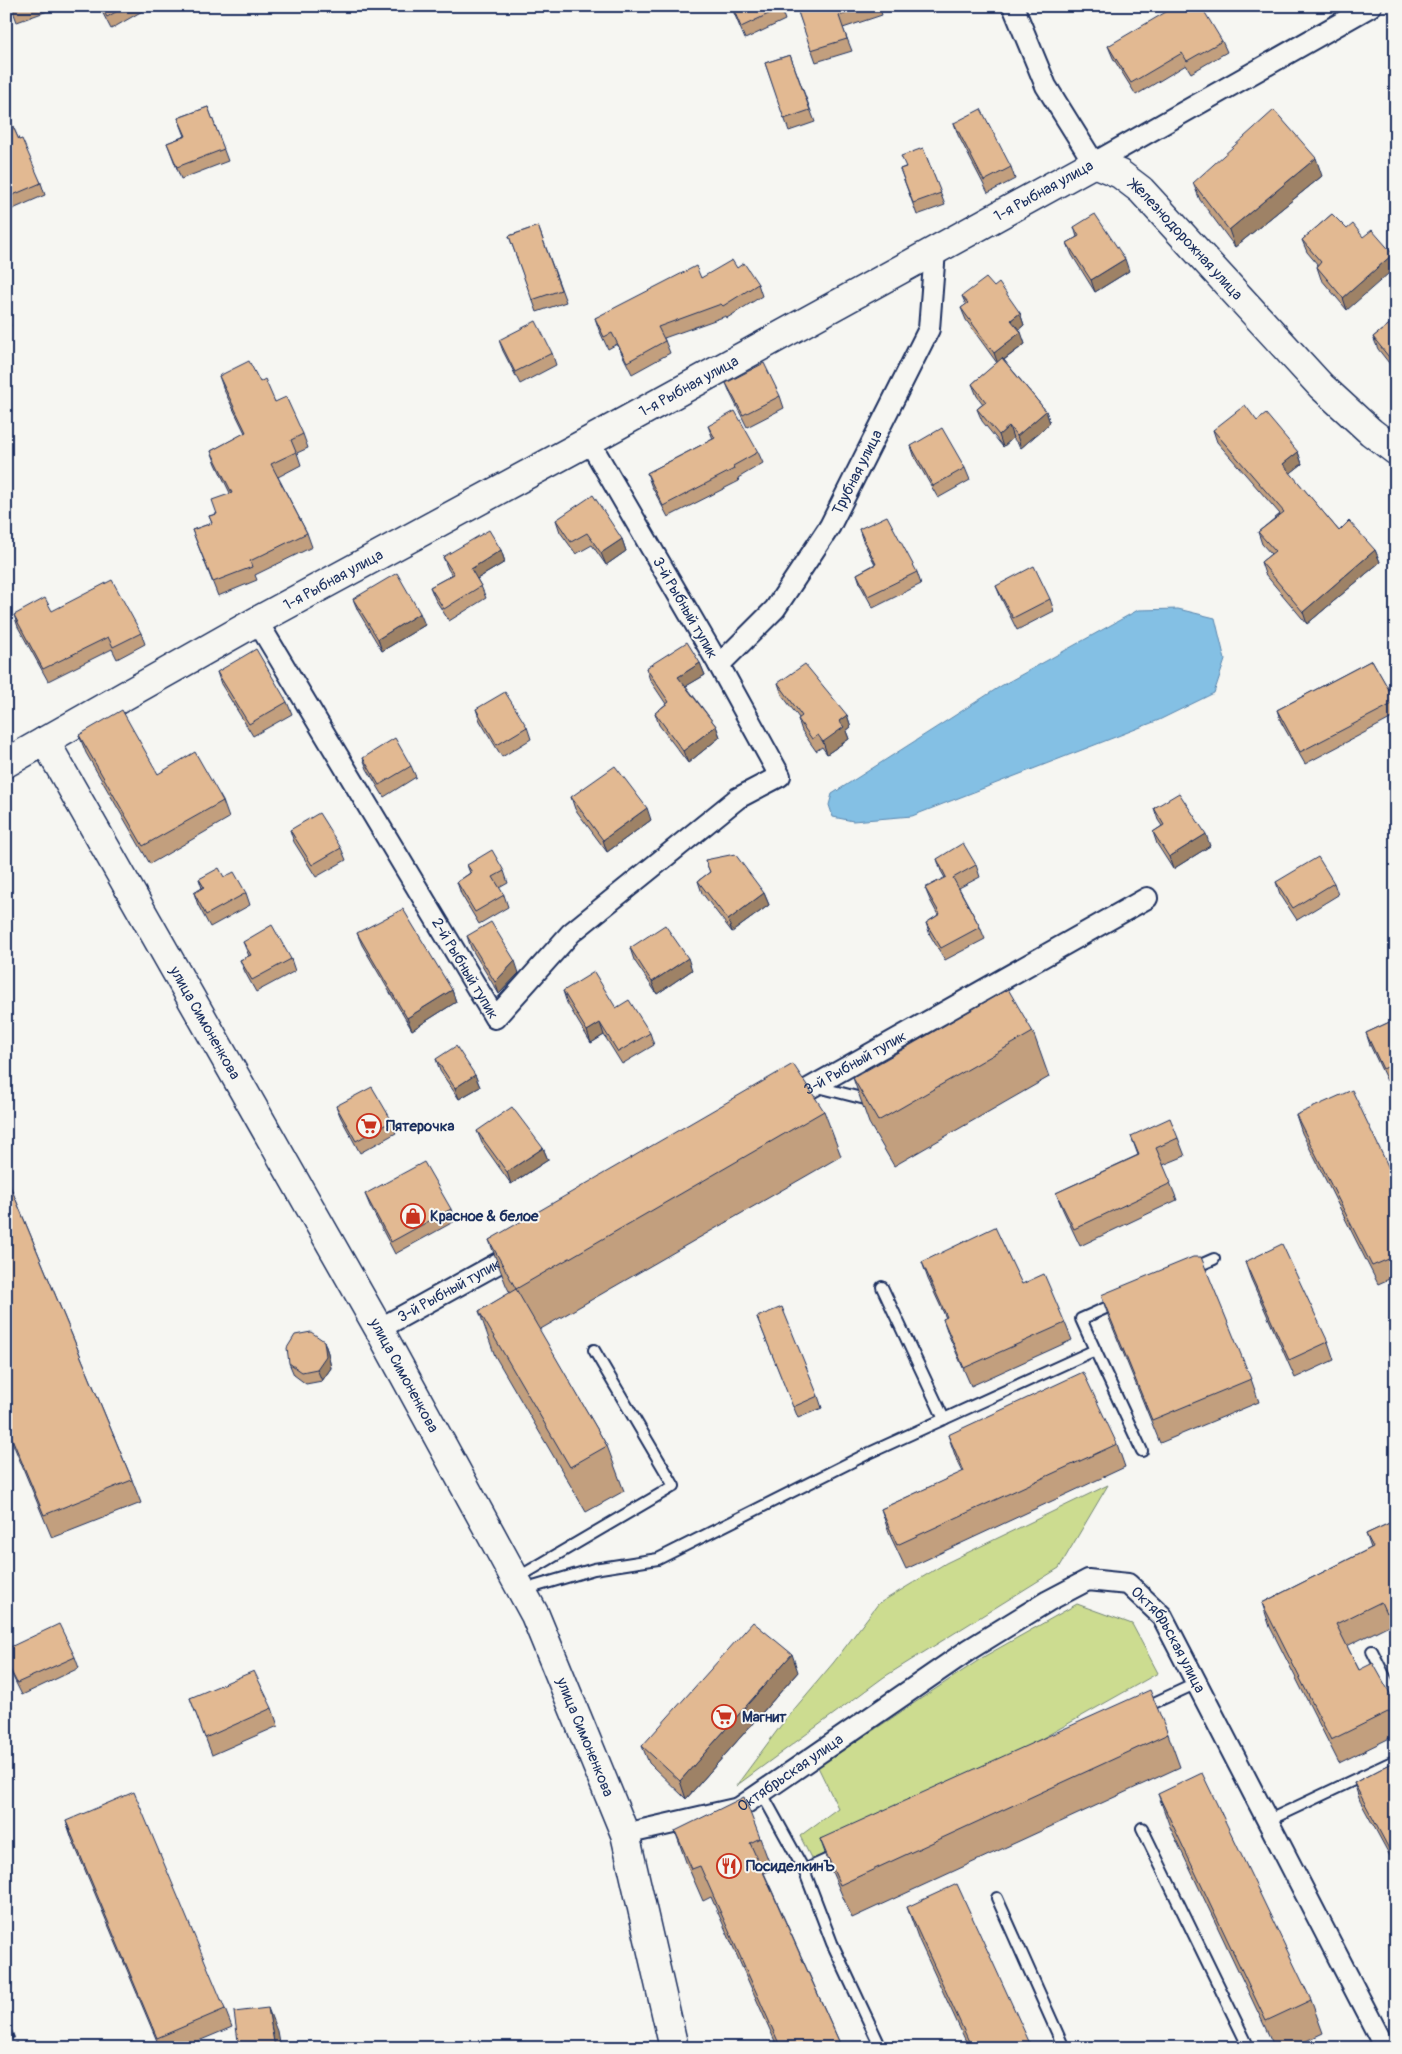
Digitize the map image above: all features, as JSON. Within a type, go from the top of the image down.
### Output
[{"type":"street","points":[[1014,6],[1046,86],[1094,163]]},
{"type":"street","name":"1-я Рыбная улица","points":[[6,763],[258,621],[1094,163],[1371,6]]},
{"type":"street","name":"Железнодорожная улица","points":[[1094,163],[1120,174],[1141,190],[1321,386],[1371,432],[1394,447]]},
{"type":"street","name":"Трубная улица","points":[[718,665],[775,609],[830,526],[929,329],[935,251]]},
{"type":"street","name":"3-й Рыбный тупик","points":[[589,441],[780,776]]},
{"type":"street","name":"2-й Рыбный тупик","points":[[258,621],[495,1018],[571,933],[738,798],[780,776]]},
{"type":"street","name":"улица Симоненкова","points":[[45,742],[380,1329],[535,1615],[625,1834],[674,2048]]},
{"type":"street","name":"3-й Рыбный тупик","points":[[770,1110],[1147,898]]},
{"type":"street","name":"3-й Рыбный тупик","points":[[380,1329],[536,1242]]},
{"type":"street","name":"Октябрьская улица","points":[[625,1834],[738,1808],[970,1649],[1048,1601],[1088,1580],[1128,1584],[1162,1616],[1385,2048]]},
{"type":"lane","points":[[814,1086],[874,1102],[883,1097]]},
{"type":"lane","points":[[1178,1275],[1214,1259]]},
{"type":"lane","points":[[882,1287],[944,1419]]},
{"type":"lane","points":[[1125,1299],[1080,1319],[1142,1451]]},
{"type":"lane","points":[[519,1585],[674,1486],[594,1350]]},
{"type":"lane","points":[[519,1585],[594,1569],[658,1559],[865,1455],[1095,1350]]},
{"type":"lane","points":[[1372,1651],[1396,1699]]},
{"type":"lane","points":[[1134,1712],[1197,1683]]},
{"type":"lane","points":[[1267,1821],[1396,1760]]},
{"type":"lane","points":[[761,1792],[804,1870],[832,1943],[881,2048]]},
{"type":"lane","points":[[1142,1828],[1249,2048]]},
{"type":"lane","points":[[804,1870],[849,1849]]},
{"type":"lane","points":[[997,1898],[1064,2048]]},
{"type":"green space","points":[[1108,1485],[1059,1568],[884,1677],[736,1786],[785,1720],[834,1662],[878,1604],[946,1563]]},
{"type":"green space","points":[[1077,1604],[1132,1624],[1158,1673],[1034,1743],[812,1860],[800,1836],[838,1808],[818,1767],[985,1656]]},
{"type":"water","points":[[1178,609],[1215,618],[1225,660],[1214,693],[1159,720],[912,816],[853,821],[833,817],[829,805],[832,794],[1001,686],[1138,610]]},
{"type":"building","points":[[11,6],[24,6],[13,10]]},
{"type":"building","points":[[101,6],[126,6],[107,17]]},
{"type":"building","points":[[732,6],[780,6],[781,8],[741,27]]},
{"type":"building","points":[[796,6],[868,6],[839,16],[847,39],[811,50]]},
{"type":"building","points":[[1176,6],[1201,6],[1222,41],[1187,61],[1182,53],[1131,83],[1108,46]]},
{"type":"building","points":[[790,55],[810,110],[784,119],[765,63]]},
{"type":"building","points":[[208,107],[224,149],[177,167],[167,143],[186,136],[178,118]]},
{"type":"building","points":[[981,109],[1011,167],[984,181],[954,123]]},
{"type":"building","points":[[1274,110],[1316,158],[1229,230],[1193,183]]},
{"type":"building","points":[[6,111],[19,140],[22,139],[41,183],[6,198]]},
{"type":"building","points":[[923,148],[941,193],[913,203],[900,169],[906,167],[901,156]]},
{"type":"building","points":[[1095,214],[1125,259],[1091,280],[1067,243],[1079,236],[1074,227]]},
{"type":"building","points":[[1332,214],[1347,229],[1353,224],[1363,237],[1372,230],[1393,254],[1343,298],[1317,267],[1321,262],[1302,240]]},
{"type":"building","points":[[538,226],[561,290],[532,300],[509,236]]},
{"type":"building","points":[[732,260],[737,268],[744,263],[758,284],[723,306],[721,304],[658,327],[665,341],[627,362],[612,333],[604,337],[595,318],[696,266],[701,278]]},
{"type":"building","points":[[986,278],[994,287],[999,283],[1020,313],[1011,320],[1021,332],[994,353],[961,308],[968,303],[962,296]]},
{"type":"building","points":[[1396,319],[1396,366],[1373,337]]},
{"type":"building","points":[[536,321],[552,353],[515,372],[499,340]]},
{"type":"building","points":[[1002,358],[1046,411],[1017,436],[1009,426],[999,435],[977,409],[986,402],[972,384]]},
{"type":"building","points":[[249,361],[260,382],[265,379],[275,402],[286,397],[303,434],[291,440],[296,452],[271,464],[307,533],[250,561],[252,567],[213,582],[192,530],[212,523],[209,516],[217,514],[212,500],[232,493],[211,451],[246,432],[219,376]]},
{"type":"building","points":[[764,363],[780,396],[743,415],[726,383]]},
{"type":"building","points":[[1245,405],[1257,421],[1266,414],[1298,452],[1283,464],[1339,531],[1349,521],[1375,550],[1303,612],[1261,562],[1275,551],[1258,532],[1284,512],[1213,430]]},
{"type":"building","points":[[735,411],[758,452],[733,466],[734,469],[663,506],[647,473],[715,438],[708,426]]},
{"type":"building","points":[[942,428],[965,468],[933,486],[911,446]]},
{"type":"building","points":[[593,495],[622,539],[601,553],[587,533],[571,542],[556,520]]},
{"type":"building","points":[[887,516],[917,572],[868,596],[857,574],[876,564],[859,529]]},
{"type":"building","points":[[489,530],[501,550],[471,569],[481,586],[444,609],[430,587],[454,574],[443,557]]},
{"type":"building","points":[[1034,566],[1050,599],[1013,618],[996,586]]},
{"type":"building","points":[[397,573],[420,613],[378,639],[353,599]]},
{"type":"building","points":[[112,580],[141,633],[113,647],[108,637],[43,669],[14,615],[45,598],[52,611]]},
{"type":"building","points":[[687,642],[700,663],[678,677],[716,726],[683,751],[655,713],[669,702],[646,668]]},
{"type":"building","points":[[256,649],[287,702],[249,724],[217,672]]},
{"type":"building","points":[[1372,660],[1396,702],[1300,752],[1277,710]]},
{"type":"building","points":[[805,664],[847,715],[839,721],[844,727],[823,742],[818,735],[812,739],[798,719],[802,716],[778,683]]},
{"type":"building","points":[[505,692],[527,727],[497,745],[476,709]]},
{"type":"building","points":[[122,710],[158,774],[195,752],[223,801],[143,846],[79,735]]},
{"type":"building","points":[[395,738],[411,766],[379,785],[363,758]]},
{"type":"building","points":[[615,766],[647,808],[603,840],[571,797]]},
{"type":"building","points":[[1179,793],[1206,834],[1169,857],[1153,832],[1164,825],[1154,808]]},
{"type":"building","points":[[319,813],[341,848],[312,865],[290,830]]},
{"type":"building","points":[[963,843],[976,865],[953,878],[980,927],[941,948],[926,923],[940,914],[925,888],[946,877],[937,859]]},
{"type":"building","points":[[492,850],[504,871],[493,877],[504,895],[475,912],[457,882],[472,872],[467,865]]},
{"type":"building","points":[[735,854],[764,893],[728,920],[698,881],[710,872],[705,860]]},
{"type":"building","points":[[1318,857],[1334,883],[1293,908],[1276,882]]},
{"type":"building","points":[[219,868],[224,877],[234,872],[246,893],[206,915],[194,893],[204,887],[199,879]]},
{"type":"building","points":[[403,909],[452,990],[407,1018],[357,933]]},
{"type":"building","points":[[491,922],[515,961],[495,982],[467,936]]},
{"type":"building","points":[[272,925],[291,959],[252,980],[240,960],[251,955],[243,942]]},
{"type":"building","points":[[665,925],[688,958],[652,982],[630,948]]},
{"type":"building","points":[[594,972],[616,1008],[629,1000],[650,1033],[618,1052],[600,1023],[587,1031],[563,991]]},
{"type":"building","points":[[1008,989],[1033,1032],[878,1121],[853,1078]]},
{"type":"building","points":[[1396,1019],[1396,1063],[1383,1069],[1366,1033]]},
{"type":"building","points":[[456,1046],[475,1075],[455,1088],[436,1059]]},
{"type":"building","points":[[793,1064],[824,1111],[516,1289],[489,1240]]},
{"type":"building","points":[[372,1087],[392,1121],[356,1141],[336,1106]]},
{"type":"building","points":[[1352,1090],[1396,1183],[1396,1256],[1372,1266],[1296,1115]]},
{"type":"building","points":[[512,1107],[543,1148],[507,1172],[477,1131]]},
{"type":"building","points":[[1170,1118],[1178,1138],[1156,1148],[1171,1183],[1074,1229],[1056,1193],[1139,1155],[1131,1136]]},
{"type":"building","points":[[424,1162],[451,1209],[391,1242],[365,1194]]},
{"type":"building","points":[[6,1176],[132,1480],[44,1515],[6,1424]]},
{"type":"building","points":[[995,1227],[1022,1284],[1044,1274],[1065,1323],[964,1368],[943,1319],[947,1317],[922,1262]]},
{"type":"building","points":[[1282,1244],[1328,1342],[1289,1360],[1245,1262]]},
{"type":"building","points":[[1193,1257],[1201,1257],[1251,1379],[1152,1420],[1101,1295]]},
{"type":"building","points":[[516,1289],[607,1446],[570,1467],[479,1311]]},
{"type":"building","points":[[782,1307],[818,1396],[793,1407],[757,1317]]},
{"type":"building","points":[[311,1332],[324,1341],[326,1356],[317,1369],[302,1372],[289,1363],[287,1348],[295,1335]]},
{"type":"building","points":[[1083,1372],[1117,1444],[897,1545],[881,1509],[964,1471],[948,1435]]},
{"type":"building","points":[[1396,1520],[1396,1608],[1386,1613],[1381,1602],[1336,1624],[1359,1670],[1373,1663],[1396,1704],[1396,1708],[1331,1740],[1262,1603],[1373,1547],[1366,1534]]},
{"type":"building","name":"Магнит","points":[[753,1622],[792,1654],[680,1781],[642,1746]]},
{"type":"building","points":[[59,1624],[75,1657],[17,1683],[6,1661],[6,1649]]},
{"type":"building","points":[[254,1671],[272,1708],[205,1738],[190,1698]]},
{"type":"building","points":[[1150,1690],[1168,1734],[840,1885],[820,1839]]},
{"type":"building","points":[[1396,1761],[1396,1862],[1354,1783]]},
{"type":"building","points":[[1202,1773],[1311,2000],[1266,2021],[1158,1794]]},
{"type":"building","points":[[134,1792],[225,2009],[157,2038],[66,1821]]},
{"type":"building","points":[[744,1797],[760,1838],[750,1843],[842,2048],[781,2048],[700,1866],[692,1869],[675,1831]]},
{"type":"building","points":[[957,1884],[1032,2048],[972,2048],[907,1907]]},
{"type":"building","points":[[268,2008],[275,2048],[239,2048],[234,2012]]},
{"type":"railway","points":[[6,2020],[17,2048]]},
{"type":"place","name":"Пятерочка","points":[[369,1126]]},
{"type":"place","name":"Красное & белое","points":[[413,1216]]},
{"type":"place","name":"Магнит","points":[[724,1717]]},
{"type":"place","name":"ПосиделкинЪ","points":[[729,1866]]}]
